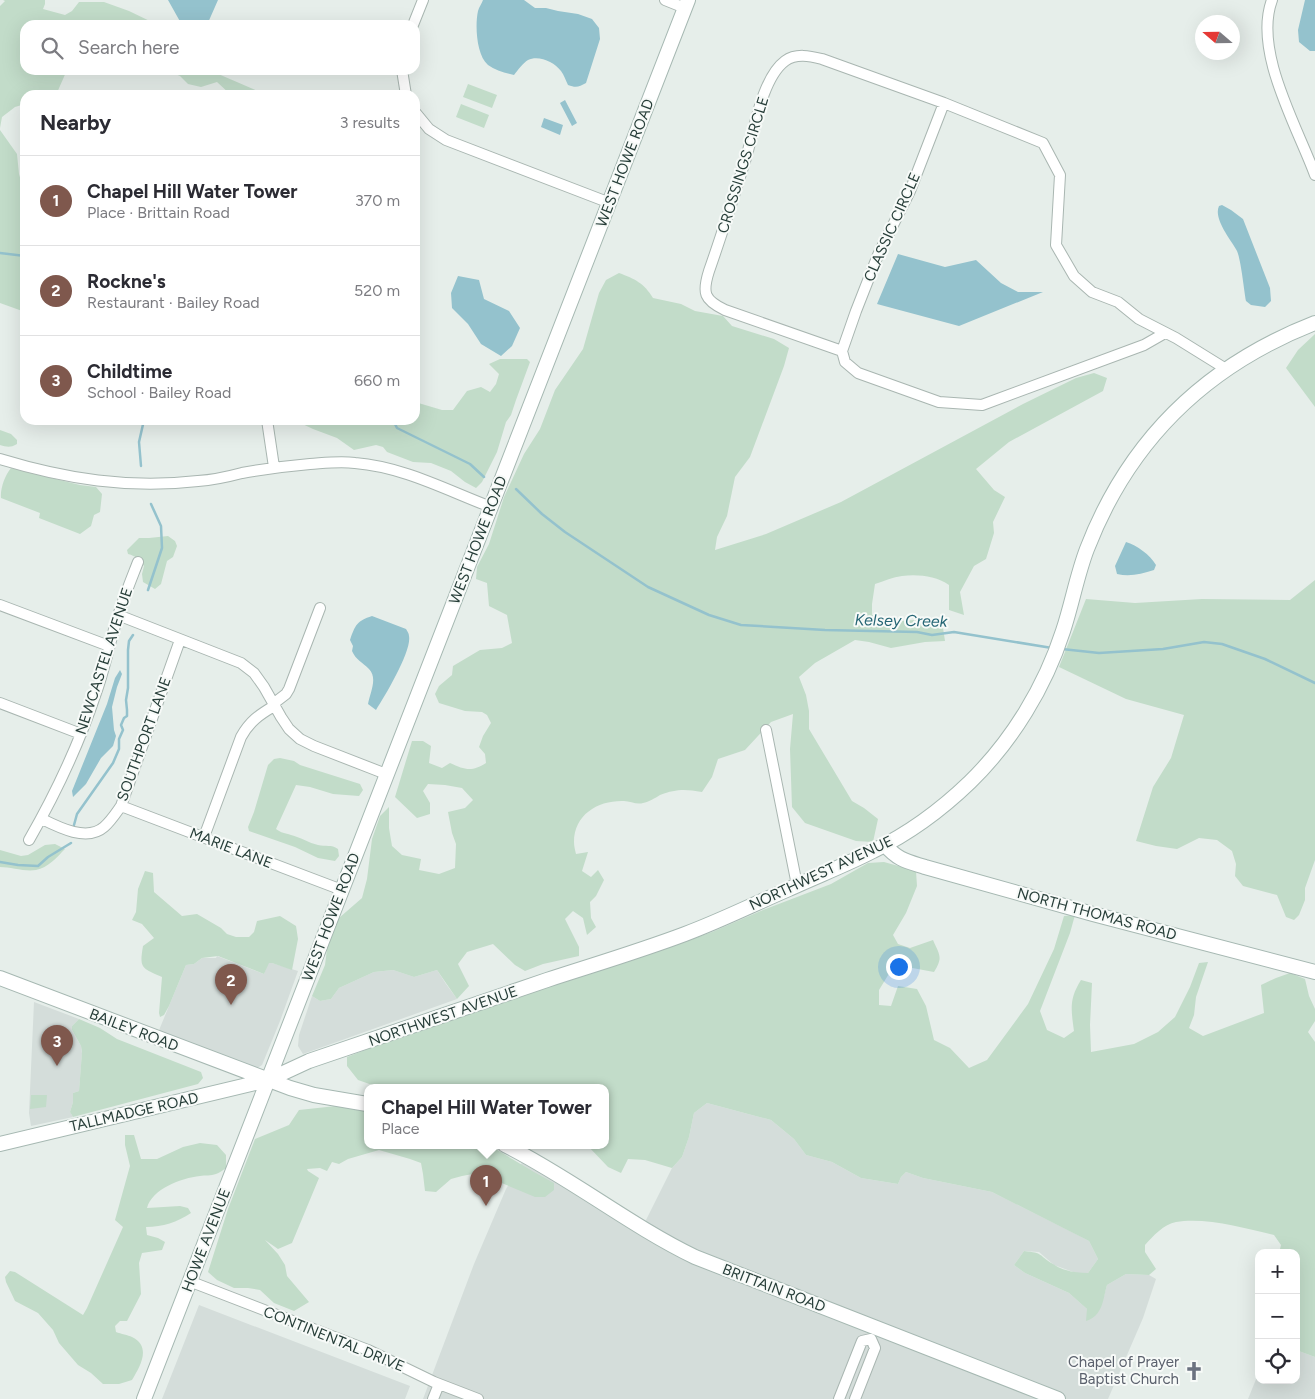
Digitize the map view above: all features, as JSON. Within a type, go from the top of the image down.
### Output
[{"type":"street","points":[[416,20],[423,0]]},
{"type":"street","points":[[665,0],[687,4]]},
{"type":"street","points":[[1272,0],[1268,11],[1268,41],[1279,88],[1315,174]]},
{"type":"street","name":"WEST HOWE ROAD","points":[[268,1080],[687,4]]},
{"type":"street","name":"CROSSINGS CIRCLE","points":[[842,351],[725,310],[713,304],[705,292],[706,281],[746,157],[764,93],[772,75],[786,60],[799,56],[822,59],[944,103],[1043,143],[1060,175],[1056,245],[1074,276],[1092,292],[1118,302],[1140,319],[1226,369]]},
{"type":"street","points":[[403,75],[405,90]]},
{"type":"street","name":"CLASSIC CIRCLE","points":[[842,351],[878,255],[910,191],[944,103]]},
{"type":"street","points":[[420,118],[429,129],[446,140],[610,204]]},
{"type":"street","name":"NORTHWEST AVENUE","points":[[268,1080],[309,1061],[585,969],[686,933],[885,845],[938,810],[968,784],[992,758],[1024,714],[1044,678],[1058,647],[1087,550],[1104,509],[1141,451],[1160,427],[1184,403],[1226,369],[1262,347],[1315,323]]},
{"type":"street","points":[[842,351],[844,362],[858,373],[939,402],[982,405],[1144,345],[1165,333]]},
{"type":"street","points":[[268,425],[274,468]]},
{"type":"street","points":[[0,459],[82,479],[138,485],[200,481],[274,468],[332,462],[353,462],[406,473],[491,507]]},
{"type":"street","name":"NEWCASTEL AVENUE","points":[[29,840],[42,819],[81,734],[97,692],[118,615],[138,562]]},
{"type":"street","points":[[0,605],[109,646]]},
{"type":"street","points":[[204,837],[241,737],[253,720],[286,694],[320,608]]},
{"type":"street","points":[[118,615],[241,663],[254,673],[273,705],[300,739],[386,774]]},
{"type":"street","name":"SOUTHPORT LANE","points":[[42,819],[60,829],[90,834],[103,829],[121,806],[180,640]]},
{"type":"street","points":[[0,703],[81,734]]},
{"type":"street","points":[[766,730],[797,885]]},
{"type":"street","name":"MARIE LANE","points":[[121,806],[342,890]]},
{"type":"street","name":"NORTH THOMAS ROAD","points":[[885,845],[894,855],[905,861],[925,867],[1315,972]]},
{"type":"street","name":"BAILEY ROAD","points":[[0,978],[268,1080]]},
{"type":"street","points":[[268,1080],[314,1095],[364,1103]]},
{"type":"street","name":"TALLMADGE ROAD","points":[[0,1144],[268,1080]]},
{"type":"street","name":"HOWE AVENUE","points":[[144,1399],[268,1080]]},
{"type":"street","name":"BRITTAIN ROAD","points":[[513,1149],[538,1162],[654,1236],[684,1252],[873,1333],[1058,1399]]},
{"type":"street","name":"CONTINENTAL DRIVE","points":[[190,1281],[368,1350],[439,1384],[478,1399]]},
{"type":"street","points":[[840,1399],[862,1341],[873,1333],[875,1348],[854,1399]]},
{"type":"street","points":[[433,1399],[439,1384]]},
{"type":"shaded area","points":[[217,956],[264,974],[268,963],[298,971],[262,1065],[253,1071],[157,1035],[186,965],[194,964],[202,958],[216,958]]},
{"type":"shaded area","points":[[393,970],[414,977],[437,970],[457,999],[303,1054],[298,1046],[299,1035],[312,996],[320,1001],[331,999],[339,988],[374,972]]},
{"type":"shaded area","points":[[34,1002],[79,1019],[72,1026],[72,1030],[81,1046],[82,1053],[79,1091],[73,1093],[70,1112],[73,1117],[31,1126],[29,1113]]},
{"type":"shaded area","points":[[707,1103],[771,1120],[794,1139],[806,1155],[832,1162],[861,1178],[898,1184],[906,1172],[923,1178],[992,1192],[1089,1241],[1098,1259],[1088,1273],[1076,1273],[1054,1265],[1039,1252],[1024,1251],[1014,1265],[1025,1273],[1069,1293],[1087,1309],[1104,1296],[1107,1285],[1126,1274],[1149,1275],[1156,1279],[1143,1318],[1108,1399],[423,1399],[474,1264],[506,1189],[526,1156],[642,1228],[672,1168],[682,1157],[694,1113]]},
{"type":"shaded area","points":[[199,1305],[410,1386],[405,1399],[162,1399]]},
{"type":"shaded area","points":[[1300,1351],[1315,1357],[1315,1399],[1248,1399],[1255,1382],[1255,1384],[1300,1384]]},
{"type":"green space","points":[[3,0],[45,0],[43,9],[65,15],[72,11],[79,2],[104,2],[148,20],[20,20],[20,75],[65,75],[58,90],[20,90],[20,106],[2,117],[0,128],[0,6],[5,1]]},
{"type":"green space","points":[[178,75],[221,75],[255,90],[226,90],[217,82],[201,87],[188,84]]},
{"type":"green space","points":[[468,84],[497,95],[492,108],[463,97]]},
{"type":"green space","points":[[461,104],[489,115],[484,128],[456,117]]},
{"type":"green space","points":[[0,130],[17,154],[20,178],[20,310],[0,303]]},
{"type":"green space","points":[[619,273],[639,282],[653,298],[681,304],[695,311],[723,316],[732,326],[774,339],[789,348],[750,457],[735,477],[727,516],[717,537],[715,550],[766,534],[841,502],[1023,404],[1076,378],[1094,373],[1107,378],[1103,391],[1009,442],[976,469],[994,490],[1005,497],[993,522],[994,533],[986,559],[974,566],[960,592],[964,615],[949,610],[949,585],[927,576],[908,575],[895,577],[875,584],[872,615],[887,622],[914,620],[943,628],[945,641],[925,642],[891,648],[855,640],[815,663],[799,677],[806,695],[809,711],[809,729],[852,801],[878,819],[873,842],[856,841],[805,823],[792,807],[790,749],[793,714],[771,722],[745,750],[718,759],[712,777],[702,792],[676,791],[641,803],[615,801],[597,806],[583,816],[575,832],[574,844],[576,854],[588,852],[582,871],[591,877],[598,870],[604,880],[596,896],[590,902],[591,918],[596,927],[587,935],[583,918],[573,911],[565,919],[579,947],[579,956],[543,964],[525,971],[515,965],[493,944],[467,952],[458,964],[469,986],[457,999],[437,970],[414,977],[393,970],[374,972],[339,988],[331,999],[320,1001],[312,996],[325,965],[329,933],[339,918],[362,898],[367,879],[372,839],[380,816],[389,807],[389,828],[392,846],[402,855],[421,859],[419,870],[439,874],[455,868],[456,844],[448,812],[465,808],[473,800],[462,788],[428,784],[423,791],[430,803],[430,814],[417,818],[395,797],[412,741],[423,741],[431,746],[429,763],[442,768],[450,763],[472,769],[486,763],[485,754],[479,747],[491,723],[487,715],[482,712],[465,711],[439,703],[435,694],[439,686],[452,675],[453,666],[480,650],[502,648],[512,643],[507,615],[489,606],[487,583],[476,579],[477,567],[489,544],[504,497],[524,454],[540,429],[555,390],[583,349],[599,293],[606,280]]},
{"type":"green space","points":[[1315,334],[1315,407],[1286,368],[1298,350]]},
{"type":"green space","points":[[500,359],[527,359],[530,362],[511,415],[506,422],[497,452],[482,482],[476,488],[451,471],[431,463],[413,462],[387,452],[383,447],[376,445],[354,450],[337,438],[305,425],[420,425],[420,403],[442,410],[453,410],[467,391],[481,387],[490,392],[496,384],[499,374],[489,364]]},
{"type":"green space","points":[[0,430],[11,434],[17,440],[17,444],[8,447],[0,445]]},
{"type":"green space","points":[[11,468],[80,485],[96,487],[102,494],[100,512],[94,515],[91,526],[80,534],[39,518],[40,513],[1,498],[3,482]]},
{"type":"green space","points":[[168,536],[175,541],[177,546],[173,557],[167,561],[161,584],[155,589],[143,582],[144,566],[137,558],[128,554],[127,550],[139,538]]},
{"type":"green space","points":[[1315,580],[1315,860],[1305,888],[1305,900],[1299,915],[1294,920],[1286,917],[1277,895],[1243,886],[1235,876],[1236,864],[1232,851],[1217,840],[1199,838],[1177,849],[1136,841],[1153,787],[1171,758],[1184,715],[1126,699],[1059,667],[1086,599],[1135,603],[1202,599],[1290,600]]},
{"type":"green space","points":[[280,758],[360,784],[363,790],[359,796],[333,794],[296,785],[276,829],[321,846],[335,847],[338,849],[339,856],[335,861],[318,858],[295,847],[249,831],[248,827],[268,765],[274,759]]},
{"type":"green space","points":[[55,844],[65,849],[52,862],[40,869],[27,870],[0,867],[0,850],[21,856],[28,855],[45,845]]},
{"type":"green space","points":[[884,862],[916,871],[917,886],[906,913],[893,935],[898,944],[910,948],[933,940],[939,953],[939,963],[934,972],[907,967],[890,972],[879,990],[879,1005],[891,1006],[898,986],[917,989],[926,1006],[934,1040],[950,1048],[969,1068],[987,1060],[1028,1004],[1054,949],[1064,916],[1075,915],[1040,1011],[1047,1030],[1064,1038],[1074,1031],[1072,1004],[1077,987],[1081,980],[1092,983],[1091,1052],[1134,1044],[1158,1032],[1175,1017],[1190,987],[1199,963],[1208,962],[1196,997],[1194,1015],[1189,1028],[1203,1036],[1264,1013],[1261,985],[1290,973],[1305,979],[1309,996],[1315,1009],[1315,1021],[1308,1032],[1315,1042],[1315,1357],[1300,1351],[1300,1249],[1280,1249],[1281,1245],[1274,1235],[1212,1222],[1187,1221],[1167,1225],[1145,1245],[1145,1252],[1156,1269],[1149,1275],[1126,1274],[1107,1285],[1099,1311],[1092,1319],[1086,1321],[1087,1309],[1069,1293],[1025,1273],[1014,1265],[1024,1251],[1038,1254],[1065,1270],[1088,1273],[1098,1259],[1089,1241],[992,1192],[923,1178],[906,1172],[898,1184],[861,1178],[832,1162],[806,1155],[794,1139],[771,1120],[707,1103],[694,1113],[682,1157],[672,1168],[645,1160],[628,1159],[621,1173],[608,1167],[591,1149],[609,1149],[609,1084],[369,1084],[358,1080],[347,1066],[347,1057],[432,1024],[659,951],[712,932],[831,884],[868,863]]},
{"type":"green space","points":[[145,871],[153,873],[154,892],[182,916],[197,914],[221,928],[227,934],[236,937],[249,937],[254,932],[257,921],[280,916],[296,926],[298,939],[292,970],[269,963],[264,974],[218,956],[202,958],[194,964],[186,965],[169,1006],[164,1015],[160,1017],[162,977],[146,969],[141,959],[143,946],[154,938],[142,924],[132,920],[136,912],[138,889]]},
{"type":"green space","points":[[79,1019],[100,1028],[117,1039],[201,1072],[203,1078],[198,1084],[73,1117],[70,1112],[73,1093],[79,1091],[82,1052],[72,1026]]},
{"type":"green space","points":[[31,1095],[47,1095],[46,1107],[30,1109]]},
{"type":"green space","points":[[336,1106],[364,1109],[364,1149],[496,1149],[554,1183],[554,1190],[545,1197],[535,1197],[478,1173],[451,1179],[436,1192],[425,1191],[421,1163],[379,1150],[348,1159],[339,1164],[332,1162],[327,1171],[320,1168],[307,1169],[319,1178],[292,1243],[278,1249],[265,1240],[285,1265],[287,1276],[309,1302],[294,1311],[274,1303],[260,1290],[234,1288],[217,1280],[208,1272],[228,1209],[255,1139],[289,1125],[299,1110]]},
{"type":"green space","points":[[125,1135],[134,1135],[141,1159],[157,1159],[183,1147],[200,1143],[217,1145],[226,1155],[226,1168],[214,1175],[192,1177],[176,1182],[161,1190],[150,1201],[147,1208],[180,1206],[188,1208],[191,1213],[170,1223],[146,1227],[147,1235],[165,1242],[162,1250],[142,1253],[139,1263],[141,1294],[127,1321],[120,1321],[115,1326],[116,1332],[130,1336],[142,1346],[141,1363],[132,1380],[119,1384],[103,1384],[78,1365],[59,1343],[53,1330],[38,1313],[15,1301],[5,1277],[10,1271],[15,1272],[83,1315],[123,1227],[115,1220],[130,1166],[125,1145]]},
{"type":"water","points":[[168,0],[218,0],[209,20],[179,20]]},
{"type":"water","points":[[483,0],[524,0],[535,8],[546,8],[578,14],[592,19],[599,28],[600,39],[586,83],[577,87],[568,85],[558,68],[550,62],[537,58],[528,60],[514,75],[488,65],[481,54],[477,31],[478,11]]},
{"type":"water","points":[[1305,0],[1315,0],[1315,51],[1310,51],[1299,42],[1298,30]]},
{"type":"water","points":[[565,100],[577,123],[572,126],[560,103]]},
{"type":"water","points":[[544,118],[563,125],[560,135],[541,127]]},
{"type":"water","points":[[1222,205],[1243,219],[1270,288],[1271,301],[1265,307],[1251,305],[1246,301],[1237,251],[1218,217],[1219,206]]},
{"type":"water","points":[[898,254],[945,267],[976,260],[1001,283],[1018,292],[1043,292],[959,326],[877,304]]},
{"type":"water","points":[[458,276],[479,280],[484,299],[509,311],[520,328],[512,346],[501,356],[481,344],[468,324],[452,308],[451,293]]},
{"type":"water","points":[[1126,542],[1147,554],[1156,565],[1154,570],[1136,575],[1117,574],[1115,566]]},
{"type":"water","points":[[372,616],[406,629],[409,636],[409,643],[402,662],[376,710],[368,704],[372,690],[372,673],[357,659],[352,651],[353,646],[350,640],[357,624]]},
{"type":"water","points":[[120,670],[122,674],[112,707],[116,736],[113,746],[101,758],[86,784],[73,797],[72,791],[107,704],[115,678]]},
{"type":"waterway","name":"Kelsey Creek","points":[[0,253],[20,255]]},
{"type":"waterway","points":[[141,466],[139,442],[143,425]]},
{"type":"waterway","name":"Kelsey Creek","points":[[396,425],[397,428],[470,464],[484,477]]},
{"type":"waterway","name":"Kelsey Creek","points":[[516,489],[542,514],[565,532],[648,587],[709,615],[741,625],[825,630],[917,632],[932,635],[954,632],[1052,648]]},
{"type":"waterway","points":[[148,590],[162,548],[161,526],[151,504]]},
{"type":"waterway","points":[[74,825],[77,814],[113,763],[119,749],[119,739],[123,730],[121,725],[127,716],[128,650],[129,641],[133,635]]},
{"type":"waterway","name":"Kelsey Creek","points":[[1062,649],[1099,653],[1163,649],[1204,642],[1222,644],[1265,659],[1315,683]]},
{"type":"waterway","points":[[0,862],[38,866],[48,857],[71,843]]},
{"type":"place","name":"Rockne's","points":[[231,1005]]},
{"type":"place","name":"Childtime","points":[[57,1066]]},
{"type":"place","name":"Chapel Hill Water Tower","points":[[486,1206]]},
{"type":"place","name":"Chapel of Prayer Baptist Church","points":[[1194,1371]]}]
